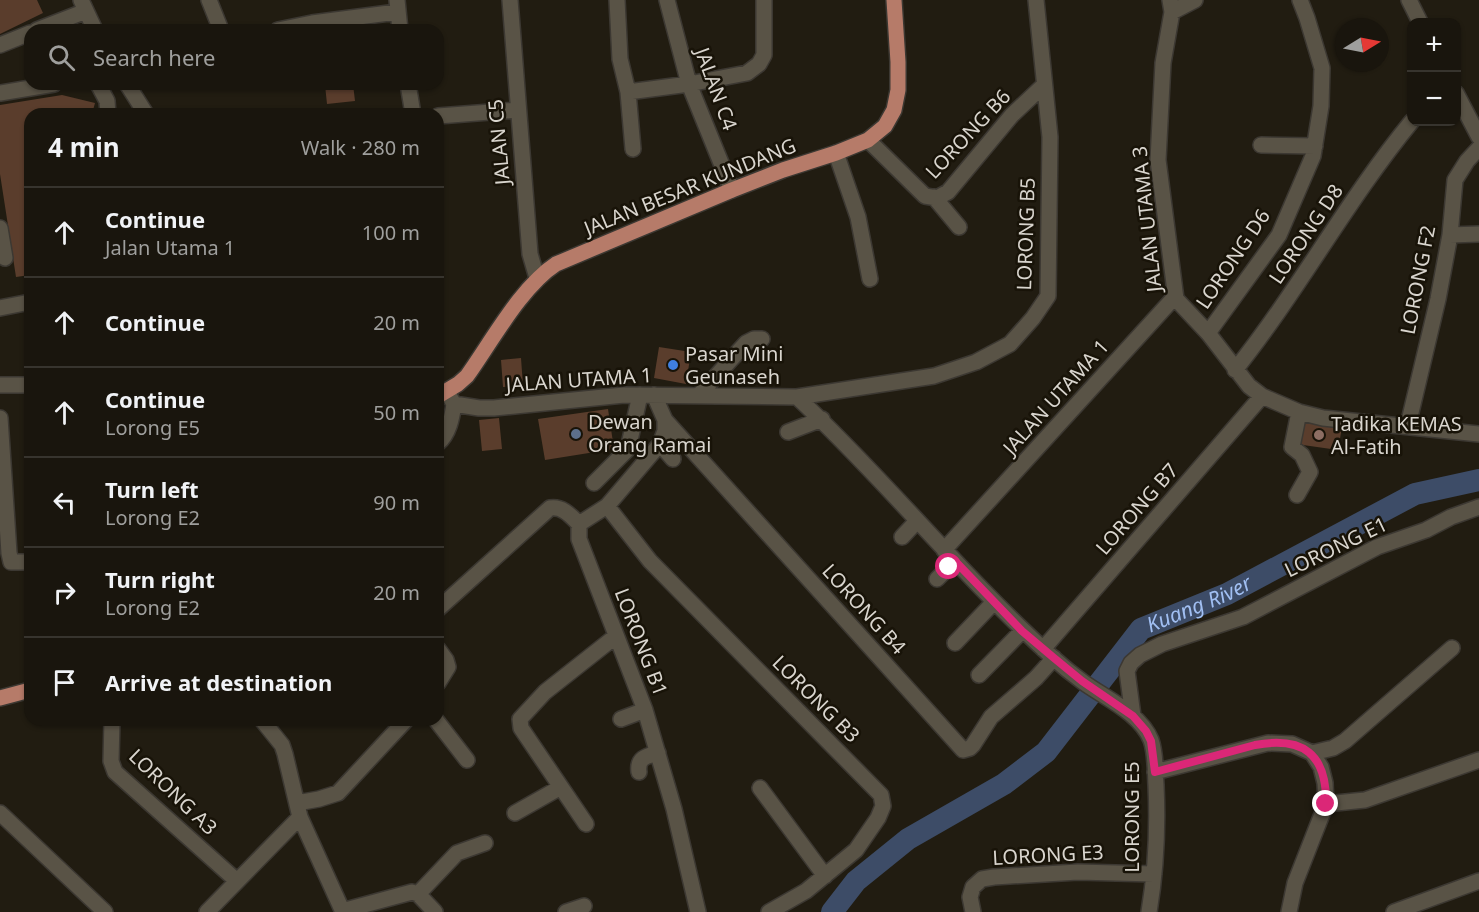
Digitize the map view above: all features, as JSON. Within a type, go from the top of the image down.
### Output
[{"type":"main road","name":"JALAN BESAR KUNDANG","points":[[446,397],[467,376],[537,278],[565,260],[732,190],[868,140],[885,126],[894,110],[898,90],[894,0]]},
{"type":"main road","points":[[0,698],[24,692]]},
{"type":"street","points":[[209,0],[218,24]]},
{"type":"street","name":"JALAN C5","points":[[510,0],[530,254],[537,278]]},
{"type":"street","points":[[617,0],[620,59],[628,92],[633,149]]},
{"type":"street","name":"JALAN C4","points":[[667,0],[689,84],[732,190]]},
{"type":"street","points":[[628,92],[747,73],[759,64],[764,56],[764,0]]},
{"type":"street","points":[[1036,6],[1048,0]]},
{"type":"street","points":[[1171,6],[1195,0]]},
{"type":"street","name":"LORONG D6","points":[[1208,333],[1279,235],[1314,156],[1321,106],[1322,68],[1300,0]]},
{"type":"street","points":[[1408,0],[1418,18]]},
{"type":"street","points":[[49,24],[84,6],[92,24]]},
{"type":"street","points":[[307,24],[397,6],[399,24]]},
{"type":"street","name":"LORONG B5","points":[[798,397],[934,376],[976,362],[1010,345],[1048,296],[1050,136],[1036,6]]},
{"type":"street","name":"JALAN UTAMA 3","points":[[1171,6],[1163,63],[1158,160],[1176,299],[1208,333],[1249,386],[1262,396],[1299,412],[1323,418],[1479,434]]},
{"type":"street","points":[[0,45],[24,35]]},
{"type":"street","name":"LORONG B6","points":[[868,140],[925,196],[934,197],[948,192],[1012,115],[1044,85]]},
{"type":"street","points":[[0,93],[24,89]]},
{"type":"street","points":[[101,90],[107,100],[108,108]]},
{"type":"street","points":[[131,90],[142,108]]},
{"type":"street","points":[[409,90],[412,108]]},
{"type":"street","points":[[1461,103],[1479,137]]},
{"type":"street","points":[[444,116],[517,110]]},
{"type":"street","name":"LORONG D8","points":[[1235,370],[1269,328],[1367,180],[1408,126]]},
{"type":"street","points":[[1262,145],[1315,146]]},
{"type":"street","name":"LORONG F2","points":[[1408,425],[1438,298],[1450,235],[1455,180],[1467,160],[1479,148]]},
{"type":"street","points":[[836,153],[858,217],[870,279]]},
{"type":"street","points":[[934,197],[959,227]]},
{"type":"street","points":[[0,228],[5,258]]},
{"type":"street","points":[[1450,235],[1479,234]]},
{"type":"street","name":"JALAN UTAMA 1","points":[[937,579],[950,556],[1176,299]]},
{"type":"street","points":[[0,308],[24,303]]},
{"type":"street","points":[[698,396],[746,343],[754,339],[762,339]]},
{"type":"street","points":[[0,385],[24,385]]},
{"type":"street","points":[[594,483],[622,458],[628,449],[647,395]]},
{"type":"street","name":"JALAN UTAMA 1","points":[[446,397],[479,408],[494,408],[566,399],[647,395],[798,397]]},
{"type":"street","name":"LORONG B4","points":[[647,395],[665,420],[963,750],[970,748],[991,717],[1036,678],[1049,654]]},
{"type":"street","name":"LORONG B7","points":[[1049,654],[1262,396]]},
{"type":"street","points":[[444,436],[450,423],[446,397]]},
{"type":"street","points":[[798,397],[822,419],[1022,631],[1049,654]]},
{"type":"street","points":[[1297,495],[1310,472],[1302,455],[1292,447],[1299,412]]},
{"type":"street","points":[[0,418],[9,553],[11,562],[24,562]]},
{"type":"street","points":[[788,432],[822,419]]},
{"type":"street","points":[[444,604],[550,508],[562,509],[579,524],[607,506],[660,444],[665,431],[665,420]]},
{"type":"street","points":[[660,444],[673,459]]},
{"type":"street","name":"LORONG B3","points":[[607,506],[650,561],[881,795],[884,806],[856,850],[806,891],[770,912]]},
{"type":"street","name":"LORONG E1","points":[[1133,716],[1128,671],[1131,663],[1140,655],[1162,644],[1243,617],[1377,548],[1479,507]]},
{"type":"street","points":[[902,537],[917,521]]},
{"type":"street","name":"LORONG B1","points":[[579,524],[579,539],[645,710],[698,912]]},
{"type":"street","points":[[955,643],[994,602]]},
{"type":"street","points":[[979,675],[1022,631]]},
{"type":"street","points":[[586,824],[521,728],[520,719],[545,693],[616,636]]},
{"type":"street","points":[[1312,753],[1333,748],[1345,741],[1452,648]]},
{"type":"street","name":"LORONG E5","points":[[1049,654],[1082,681],[1133,716],[1151,741],[1155,772],[1157,826],[1149,912]]},
{"type":"street","points":[[444,657],[448,667],[444,676]]},
{"type":"street","points":[[621,719],[645,710]]},
{"type":"street","name":"LORONG A3","points":[[112,726],[111,761],[115,772],[237,881]]},
{"type":"street","points":[[267,726],[282,745],[299,810],[342,911],[407,893],[417,894],[435,912]]},
{"type":"street","points":[[207,912],[299,810],[338,792],[400,726]]},
{"type":"street","points":[[440,726],[467,760]]},
{"type":"street","points":[[1155,772],[1268,743],[1292,744],[1312,753],[1325,783],[1326,804],[1295,884],[1289,912]]},
{"type":"street","points":[[639,772],[638,763],[642,758],[658,753]]},
{"type":"street","points":[[1326,804],[1365,800],[1479,760]]},
{"type":"street","points":[[515,813],[561,787]]},
{"type":"street","points":[[760,788],[825,876]]},
{"type":"street","points":[[0,813],[105,912]]},
{"type":"street","points":[[417,894],[457,853],[485,843]]},
{"type":"street","name":"LORONG E3","points":[[973,912],[970,897],[972,887],[982,879],[994,876],[1078,872],[1154,874]]},
{"type":"street","points":[[1394,912],[1479,881]]},
{"type":"street","points":[[566,912],[584,906]]},
{"type":"building","points":[[0,0],[37,0],[43,13],[0,34]]},
{"type":"building","points":[[326,90],[354,90],[355,101],[327,104]]},
{"type":"building","points":[[62,95],[95,103],[94,108],[24,108],[24,276],[16,277],[0,174],[0,105]]},
{"type":"building","name":"Pasar Mini Geunaseh","points":[[659,347],[691,352],[686,384],[654,378]]},
{"type":"building","points":[[521,358],[523,386],[503,387],[501,360]]},
{"type":"building","name":"Dewan Orang Ramai","points":[[608,409],[614,449],[545,460],[538,419]]},
{"type":"building","points":[[499,418],[502,449],[482,451],[479,420]]},
{"type":"building","name":"Tadika KEMAS Al-Fatih","points":[[1299,420],[1342,427],[1338,450],[1296,444]]},
{"type":"waterway","name":"Kuang River","points":[[832,912],[856,881],[908,839],[1004,784],[1046,752],[1141,629],[1227,594],[1415,494],[1479,480]]},
{"type":"place","name":"Pasar Mini Geunaseh","points":[[673,365]]},
{"type":"place","name":"Dewan Orang Ramai","points":[[576,434]]},
{"type":"place","name":"Tadika KEMAS Al-Fatih","points":[[1319,435]]},
{"type":"route","points":[[949,567],[955,561],[1022,631],[1082,681],[1133,716],[1151,741],[1155,772],[1255,745],[1281,742],[1292,744],[1312,753],[1317,759],[1325,783],[1326,804]]}]
